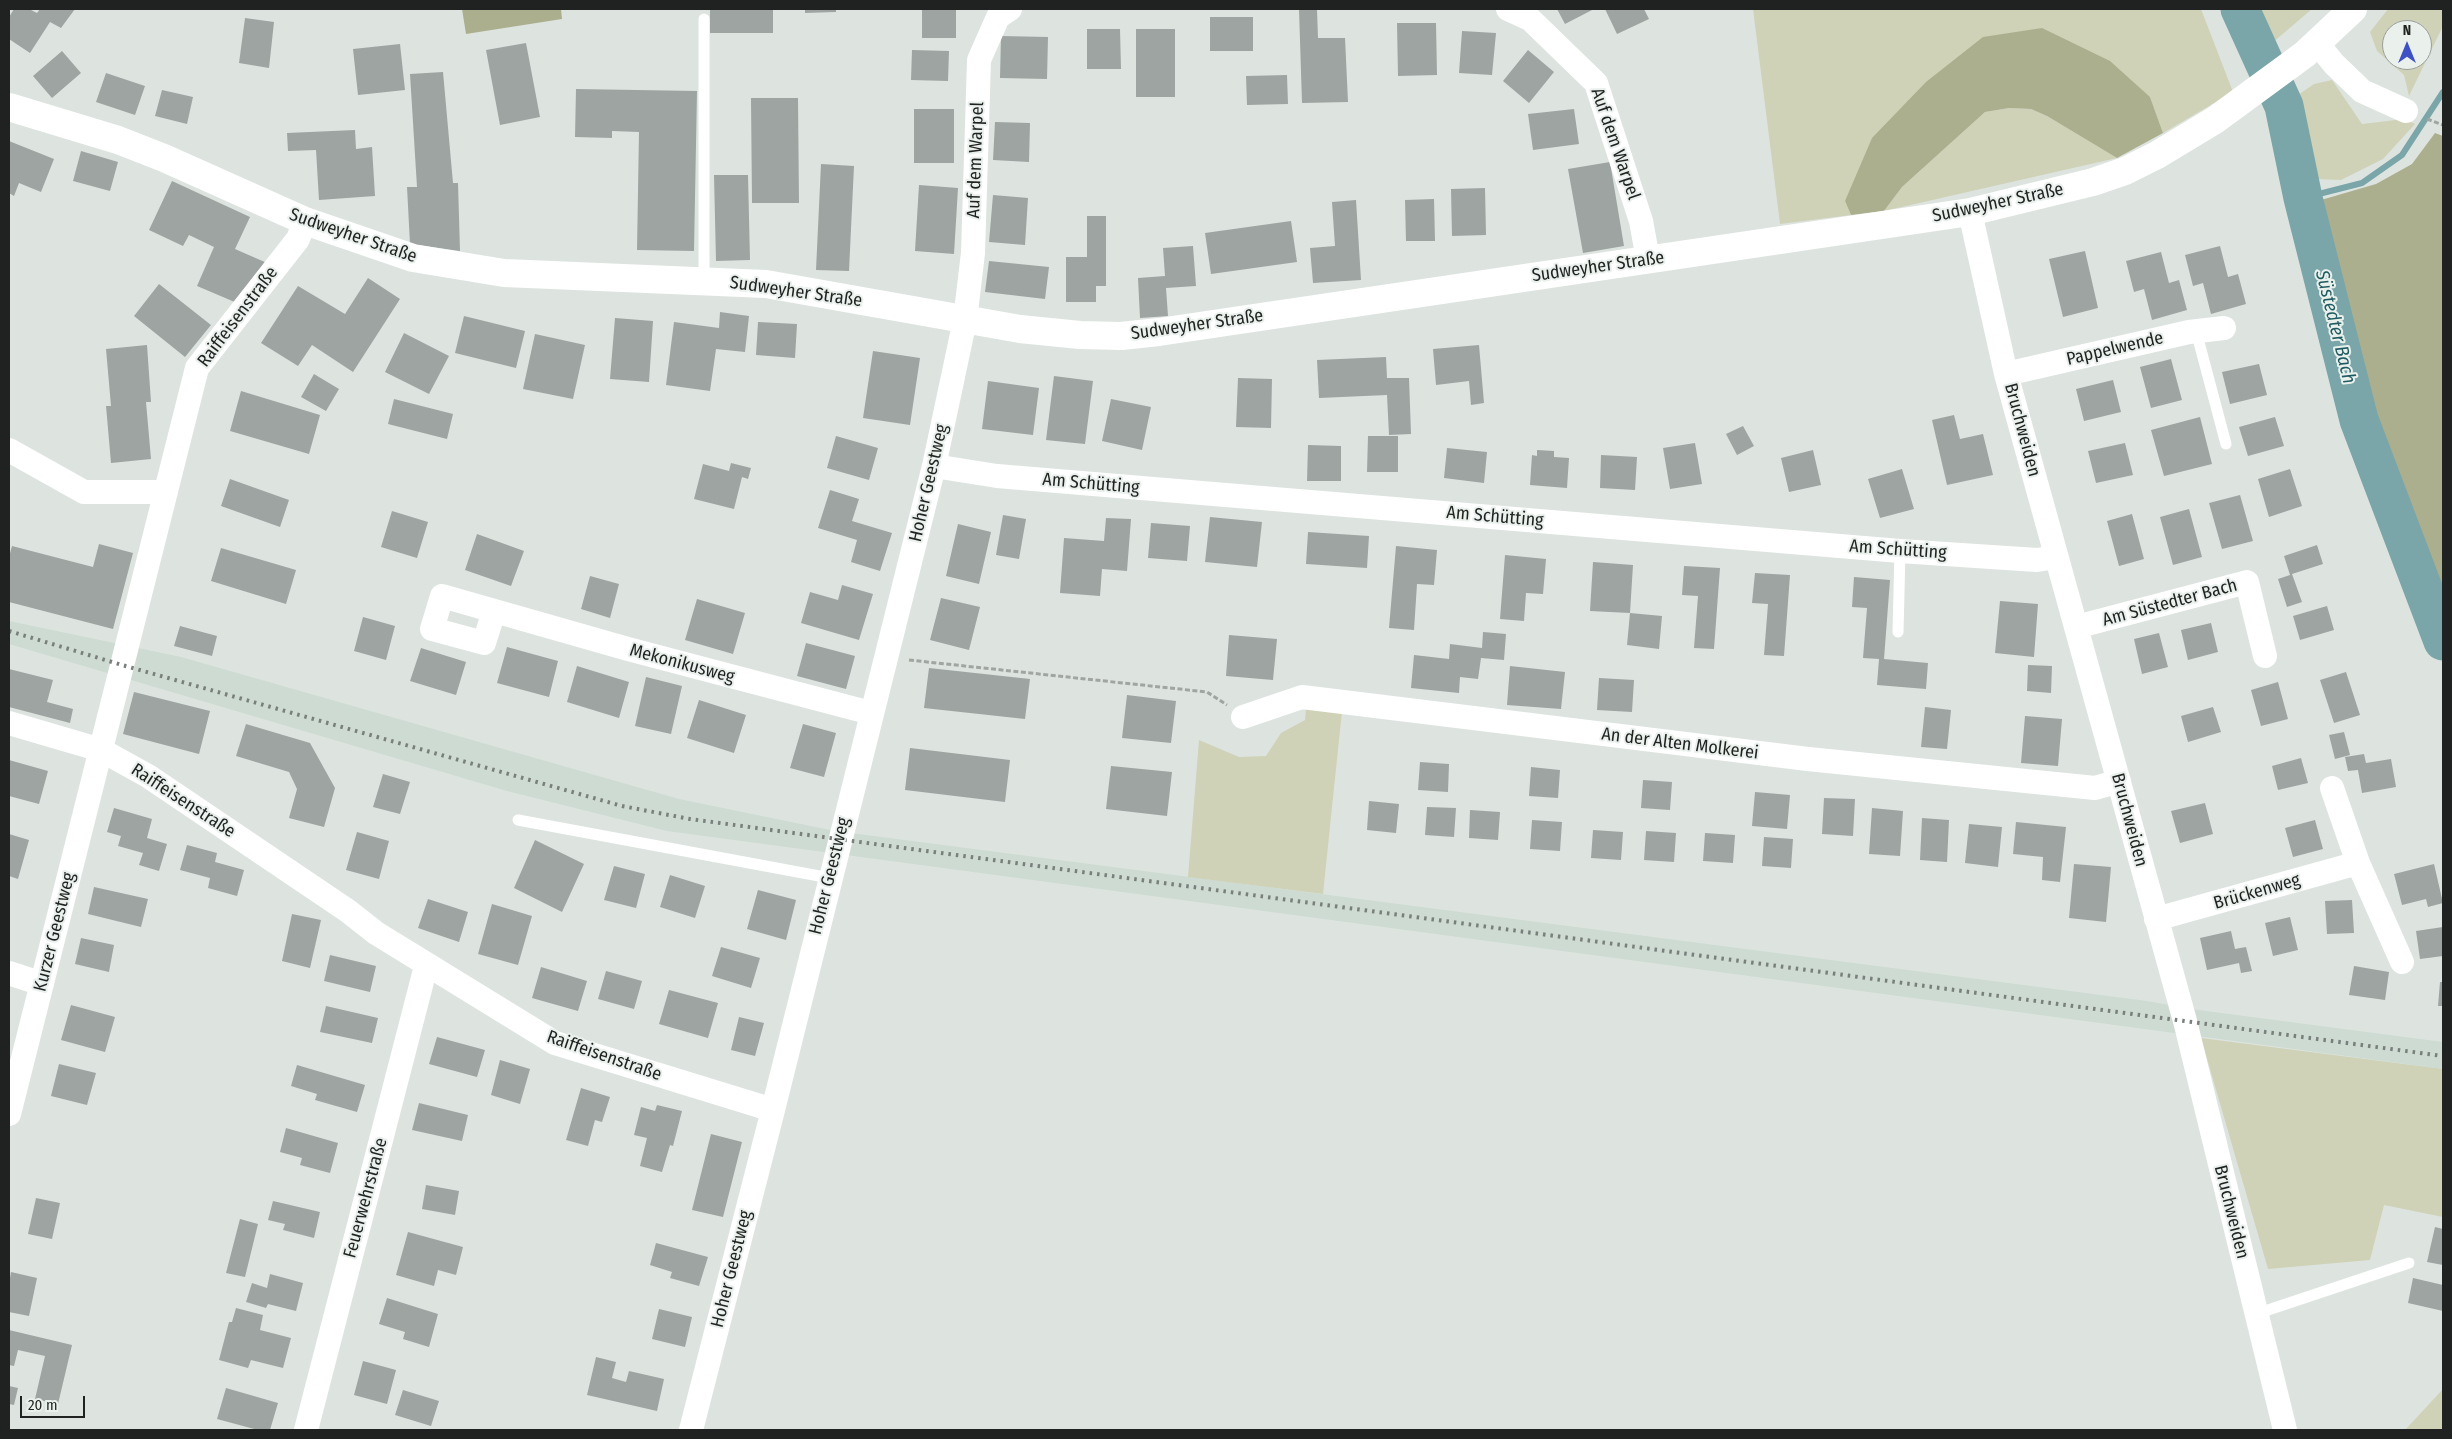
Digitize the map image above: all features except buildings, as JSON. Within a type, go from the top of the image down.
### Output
[{"type":"street","name":"Auf dem Warpel","points":[[965,320],[973,253],[979,60],[998,18],[1010,9]]},
{"type":"street","name":"Auf dem Warpel","points":[[1508,9],[1530,19],[1596,83],[1641,221],[1648,260]]},
{"type":"street","name":"Sudweyher Straße","points":[[9,107],[118,140],[164,158],[305,221],[386,250],[455,266],[543,275],[704,280],[775,285],[1020,330],[1121,336],[1169,331],[1970,212],[2046,195],[2125,171],[2158,155],[2215,120],[2311,49],[2353,9]]},
{"type":"street","points":[[2311,49],[2334,64],[2362,91],[2406,111]]},
{"type":"street","name":"Bruchweiden","points":[[1970,212],[2006,374],[2185,1020],[2285,1430]]},
{"type":"street","name":"Raiffeisenstraße","points":[[305,221],[298,239],[198,368],[101,750],[148,776],[426,966],[555,1043],[774,1110]]},
{"type":"street","name":"Hoher Geestweg","points":[[691,1430],[774,1110],[830,878],[934,466],[965,320]]},
{"type":"street","name":"Pappelwende","points":[[2006,374],[2196,331],[2224,328]]},
{"type":"street","points":[[9,450],[84,492],[166,492]]},
{"type":"street","name":"Am Schütting","points":[[934,466],[996,476],[1900,551],[2037,560],[2056,556]]},
{"type":"street","name":"Am Süstedter Bach","points":[[2076,627],[2248,582],[2265,656]]},
{"type":"street","name":"Mekonikusweg","points":[[494,611],[871,713]]},
{"type":"street","name":"An der Alten Molkerei","points":[[1244,716],[1302,697],[1808,759],[2095,788],[2119,781]]},
{"type":"street","points":[[9,723],[101,750]]},
{"type":"street","name":"Kurzer Geestweg","points":[[9,1114],[101,750]]},
{"type":"street","points":[[2332,788],[2358,863],[2402,962]]},
{"type":"street","name":"Brückenweg","points":[[2156,919],[2358,863]]},
{"type":"street","name":"Feuerwehrstraße","points":[[306,1430],[426,966]]},
{"type":"street","points":[[9,973],[42,984]]},
{"type":"lane","points":[[704,19],[704,280]]},
{"type":"lane","points":[[2196,331],[2226,444]]},
{"type":"lane","points":[[1898,632],[1900,551]]},
{"type":"lane","points":[[518,820],[830,878]]},
{"type":"lane","points":[[2256,1314],[2410,1262]]},
{"type":"path","points":[[885,658],[1207,692],[1244,716]]},
{"type":"shaded area","points":[[9,621],[181,657],[679,799],[835,831],[2147,1001],[2191,1009],[2443,1042],[2443,1069],[667,831],[507,791],[9,644]]},
{"type":"green space","points":[[462,9],[561,9],[562,19],[466,34]]},
{"type":"green space","points":[[1753,9],[2201,9],[2233,92],[2163,133],[2150,97],[2042,28],[1845,201],[1851,215],[1780,224]]},
{"type":"green space","points":[[2256,9],[2312,9],[2271,44]]},
{"type":"green space","points":[[2388,9],[2443,9],[2443,26],[2432,49],[2432,20],[2382,20],[2382,55],[2377,51],[2370,32]]},
{"type":"green space","points":[[2042,28],[2110,61],[2150,97],[2163,133],[2117,158],[2047,116],[2031,109],[2009,108],[1985,112],[1902,187],[1884,211],[1851,215],[1845,201],[1872,138],[1926,82],[1983,37]]},
{"type":"green space","points":[[2398,70],[2422,70],[2409,96],[2404,75]]},
{"type":"green space","points":[[2332,80],[2362,124],[2404,119],[2415,124],[2383,159],[2341,180],[2315,179],[2292,99],[2314,84]]},
{"type":"green space","points":[[2009,108],[2031,109],[2047,116],[2117,158],[1884,211],[1902,187],[1985,112]]},
{"type":"green space","points":[[2435,133],[2443,136],[2443,606],[2372,416],[2328,245],[2321,200],[2376,184],[2412,164]]},
{"type":"green space","points":[[1306,709],[1342,711],[1323,894],[1188,877],[1199,740],[1239,757],[1266,756],[1281,733],[1305,720]]},
{"type":"green space","points":[[2201,1038],[2443,1069],[2443,1217],[2384,1205],[2370,1260],[2268,1269]]},
{"type":"green space","points":[[2443,1389],[2443,1430],[2405,1430]]},
{"type":"waterway","name":"Süstedter Bach","points":[[2240,9],[2284,106],[2303,198],[2359,420],[2443,641]]},
{"type":"waterway","points":[[2303,198],[2362,183],[2402,155],[2443,92]]},
{"type":"railway","points":[[9,631],[122,665],[622,806],[690,819],[2443,1056]]}]
